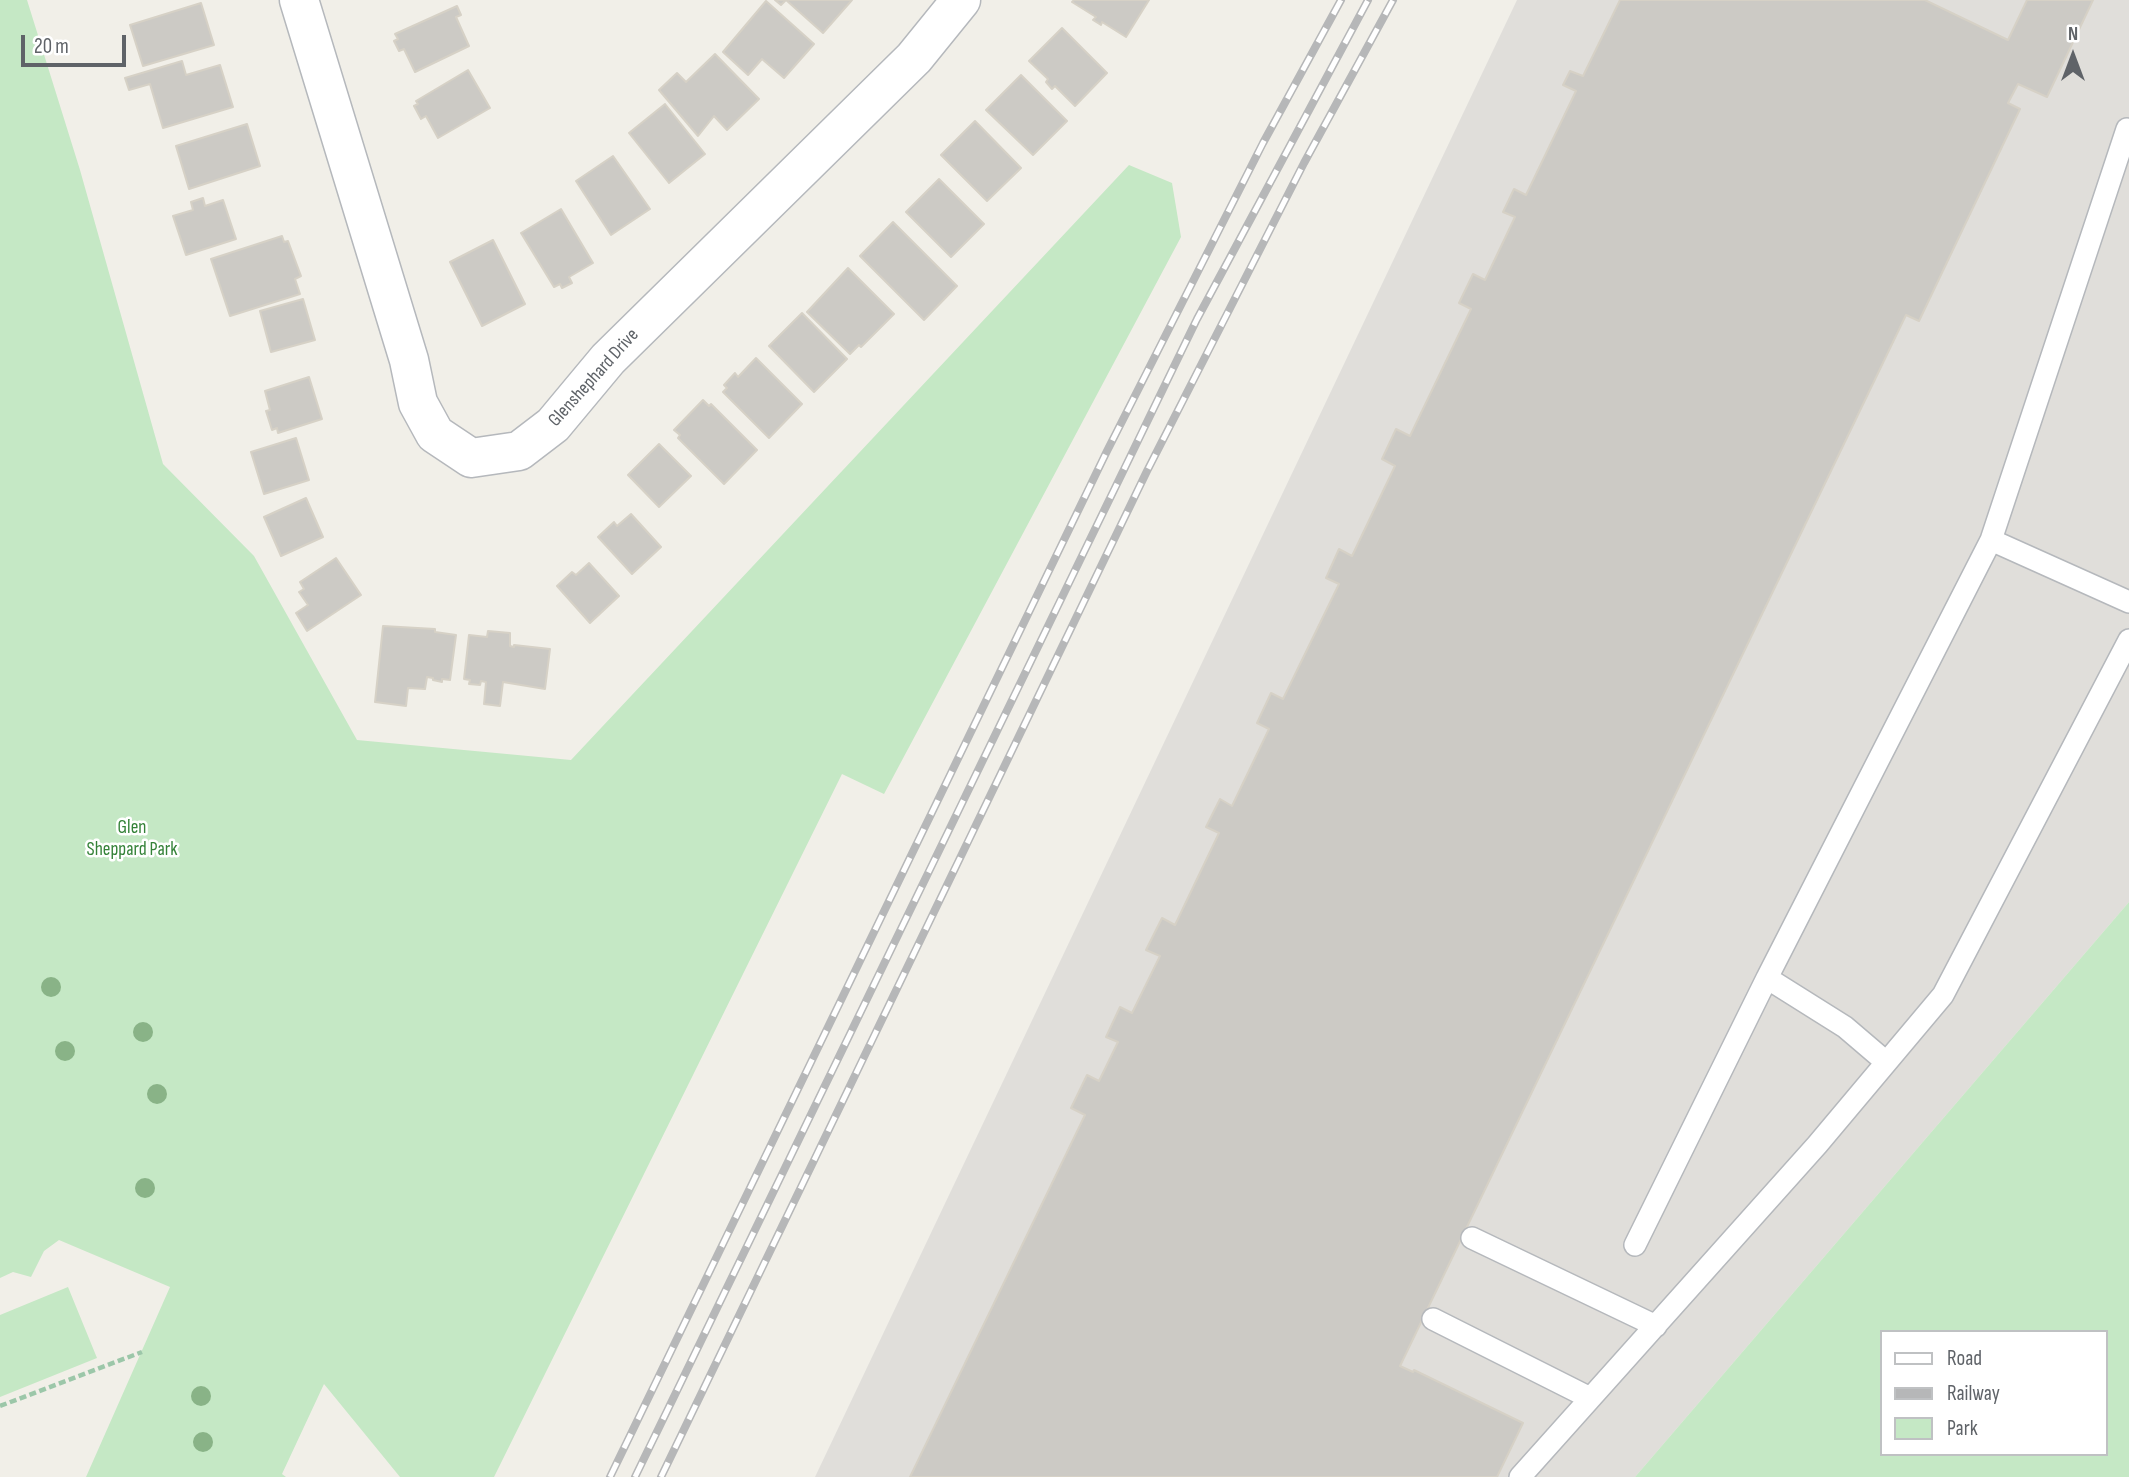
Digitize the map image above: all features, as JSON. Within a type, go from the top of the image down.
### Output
[{"type":"street","name":"Glenshephard Drive","points":[[299,0],[409,360],[418,402],[435,434],[471,458],[519,451],[553,425],[608,359],[914,58],[961,0]]},
{"type":"lane","points":[[1635,1244],[1767,978],[1991,540],[2127,129]]},
{"type":"lane","points":[[1991,540],[2129,601]]},
{"type":"lane","points":[[1520,1477],[1817,1145],[1943,995],[2129,640]]},
{"type":"lane","points":[[1767,978],[1845,1027],[1886,1062]]},
{"type":"lane","points":[[1472,1238],[1656,1326]]},
{"type":"lane","points":[[1433,1318],[1590,1398]]},
{"type":"path","points":[[0,1406],[142,1352]]},
{"type":"shaded area","points":[[1517,0],[2129,0],[2129,902],[1635,1477],[815,1477]]},
{"type":"green space","name":"Glen Sheppard Park","points":[[0,0],[27,0],[80,170],[163,464],[254,556],[357,740],[571,760],[1129,165],[1172,183],[1181,237],[884,794],[842,774],[494,1477],[400,1477],[324,1384],[282,1474],[286,1477],[86,1477],[170,1287],[59,1240],[44,1251],[31,1277],[13,1272],[0,1278]]},
{"type":"green space","points":[[2129,902],[2129,1477],[1635,1477]]},
{"type":"green space","points":[[68,1287],[97,1358],[0,1397],[0,1315]]},
{"type":"building","points":[[786,0],[852,0],[823,33]]},
{"type":"building","points":[[1149,0],[1126,37],[1102,22],[1101,25],[1093,20],[1096,17],[1072,2]]},
{"type":"building","points":[[1620,0],[1925,0],[2008,40],[2027,0],[2093,0],[2047,97],[2018,84],[2008,103],[2020,109],[1919,321],[1906,315],[1400,1366],[1413,1372],[1414,1370],[1523,1423],[1497,1477],[910,1477],[1085,1115],[1071,1108],[1087,1075],[1099,1081],[1118,1042],[1106,1037],[1120,1007],[1132,1013],[1160,956],[1146,950],[1162,918],[1175,925],[1219,833],[1206,827],[1220,799],[1232,806],[1269,729],[1257,723],[1271,693],[1283,699],[1339,584],[1326,578],[1339,549],[1352,556],[1395,466],[1382,459],[1396,429],[1410,436],[1471,309],[1459,303],[1473,274],[1485,280],[1515,217],[1503,212],[1514,189],[1526,195],[1576,91],[1563,85],[1570,71],[1583,76]]},
{"type":"building","points":[[766,1],[814,44],[784,78],[762,59],[748,75],[723,52]]},
{"type":"building","points":[[201,3],[214,45],[143,66],[130,25]]},
{"type":"building","points":[[457,6],[461,15],[456,17],[469,46],[415,72],[404,49],[399,51],[394,41],[398,39],[395,34]]},
{"type":"building","points":[[1062,28],[1107,73],[1075,106],[1055,86],[1052,89],[1046,82],[1048,79],[1029,61]]},
{"type":"building","points":[[715,54],[759,99],[727,130],[714,116],[698,136],[659,90],[677,73],[686,82]]},
{"type":"building","points":[[182,61],[186,75],[220,65],[233,107],[163,128],[150,84],[129,90],[125,78]]},
{"type":"building","points":[[468,70],[490,108],[438,138],[426,116],[421,119],[414,106],[418,104],[416,101]]},
{"type":"building","points":[[1021,75],[1067,121],[1033,155],[986,110]]},
{"type":"building","points":[[665,104],[705,154],[669,183],[629,133]]},
{"type":"building","points":[[975,121],[1021,168],[987,201],[941,155]]},
{"type":"building","points":[[247,124],[260,166],[189,189],[176,146]]},
{"type":"building","points":[[613,156],[650,209],[611,235],[576,181]]},
{"type":"building","points":[[939,179],[984,224],[951,257],[906,212]]},
{"type":"building","points":[[203,198],[205,206],[223,200],[236,239],[186,255],[173,216],[193,210],[191,202]]},
{"type":"building","points":[[561,209],[593,263],[569,277],[572,283],[562,288],[560,284],[554,287],[521,233]]},
{"type":"building","points":[[893,222],[957,286],[924,320],[860,256]]},
{"type":"building","points":[[282,236],[284,242],[288,241],[301,276],[295,279],[300,294],[230,316],[211,259]]},
{"type":"building","points":[[493,240],[525,304],[482,326],[450,262]]},
{"type":"building","points":[[848,268],[894,314],[861,347],[859,345],[850,354],[807,312]]},
{"type":"building","points":[[303,299],[315,340],[271,352],[260,311]]},
{"type":"building","points":[[802,313],[847,359],[814,392],[769,346]]},
{"type":"building","points":[[756,358],[802,404],[769,438],[723,392],[727,388],[724,385],[735,373],[738,377]]},
{"type":"building","points":[[309,377],[322,419],[278,433],[277,428],[272,430],[266,411],[270,410],[265,391]]},
{"type":"building","points":[[703,400],[709,406],[711,404],[757,450],[724,484],[678,438],[680,435],[674,430]]},
{"type":"building","points":[[296,438],[309,480],[264,494],[251,452]]},
{"type":"building","points":[[659,444],[691,476],[659,507],[628,475]]},
{"type":"building","points":[[306,498],[323,537],[281,556],[264,517]]},
{"type":"building","points":[[631,514],[661,547],[632,574],[598,537],[614,522],[617,526]]},
{"type":"building","points":[[336,558],[361,595],[307,631],[296,613],[308,605],[299,592],[304,589],[300,582]]},
{"type":"building","points":[[589,563],[619,596],[590,623],[557,586],[572,572],[576,575]]},
{"type":"building","points":[[383,626],[435,629],[435,632],[456,635],[450,680],[442,679],[442,682],[427,677],[425,689],[408,688],[406,706],[375,702]]},
{"type":"building","points":[[488,631],[510,633],[510,646],[550,649],[545,689],[503,682],[500,706],[484,704],[486,682],[481,681],[480,685],[469,684],[470,680],[464,679],[469,635],[487,637]]},
{"type":"railway","points":[[610,1477],[1107,451],[1263,143],[1341,0]]},
{"type":"railway","points":[[635,1477],[1197,319],[1368,0]]},
{"type":"railway","points":[[661,1477],[1147,471],[1304,163],[1393,0]]}]
